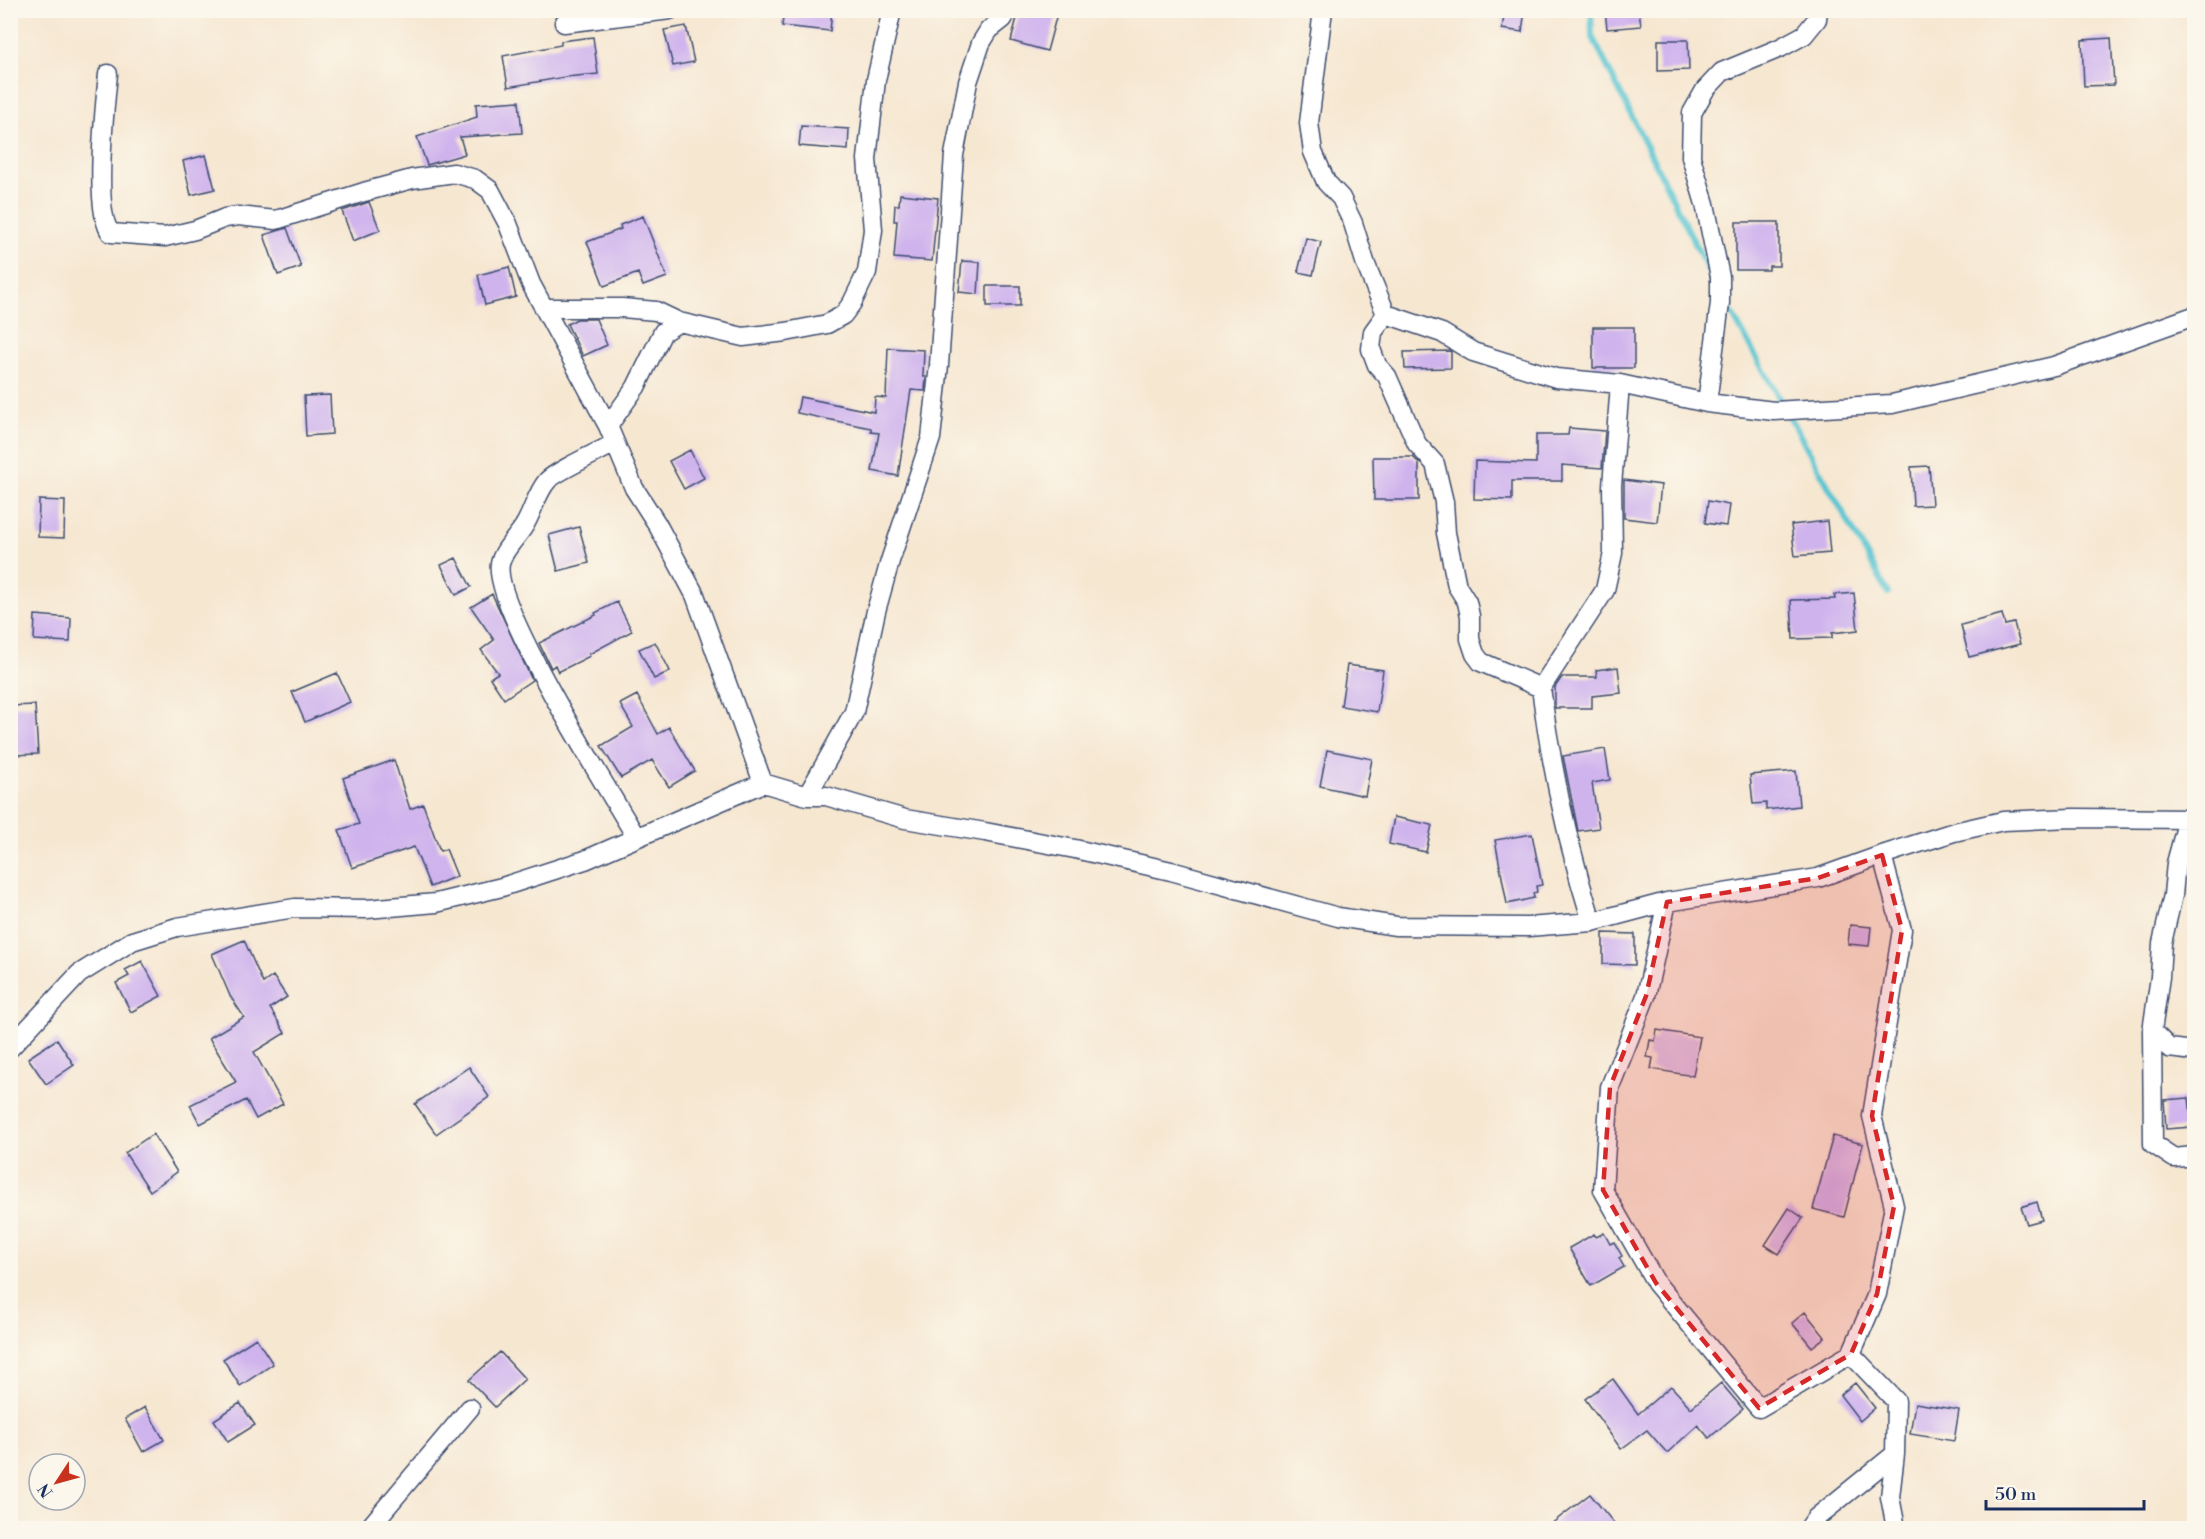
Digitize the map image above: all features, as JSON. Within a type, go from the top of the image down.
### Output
[{"type":"street","points":[[564,23],[670,10]]},
{"type":"street","points":[[545,308],[621,308],[656,311],[680,322],[743,337],[827,324],[843,315],[852,303],[867,272],[873,230],[867,159],[876,80],[892,10]]},
{"type":"street","points":[[807,796],[854,712],[876,611],[890,561],[931,438],[939,365],[954,154],[968,82],[981,43],[989,30],[1003,19],[1008,10]]},
{"type":"street","points":[[1323,10],[1309,123],[1313,152],[1326,182],[1341,198],[1353,223],[1366,265],[1386,314],[1442,333],[1473,352],[1557,378],[1620,384],[1707,403],[1774,411],[1892,404],[2054,366],[2194,316]]},
{"type":"street","points":[[1707,403],[1720,303],[1720,277],[1705,204],[1691,157],[1692,113],[1705,90],[1722,72],[1780,48],[1804,35],[1817,19],[1818,10]]},
{"type":"street","points":[[108,74],[102,159],[105,227],[111,233],[165,237],[238,216],[276,220],[412,179],[454,173],[475,179],[490,190],[508,224],[531,284],[608,426],[634,488],[657,524],[695,595],[763,783]]},
{"type":"street","points":[[1386,314],[1373,332],[1371,349],[1377,365],[1388,376],[1417,444],[1434,464],[1444,502],[1457,586],[1467,602],[1470,616],[1470,639],[1474,654],[1481,662],[1541,688]]},
{"type":"street","points":[[608,426],[636,387],[663,332],[680,322]]},
{"type":"street","points":[[1592,922],[1571,849],[1548,743],[1541,688],[1605,590],[1612,554],[1612,486],[1620,384]]},
{"type":"street","points":[[615,443],[548,480],[525,524],[506,550],[500,564],[501,583],[506,600],[539,670],[636,837]]},
{"type":"street","points":[[10,1048],[79,974],[132,941],[177,927],[295,908],[367,909],[436,903],[502,887],[575,864],[763,783],[807,796],[826,796],[905,819],[1075,849],[1338,917],[1396,926],[1528,927],[1592,922],[1667,902],[1818,878],[1954,832],[2003,821],[2073,818],[2191,819],[2176,863],[2173,895],[2162,943],[2160,977],[2152,1031],[2153,1144],[2174,1158],[2194,1156]]},
{"type":"street","points":[[1667,902],[1646,996],[1610,1087],[1603,1190],[1656,1283],[1759,1408],[1851,1354],[1878,1294],[1894,1206],[1872,1116],[1902,930],[1882,855]]},
{"type":"street","points":[[2152,1031],[2169,1048],[2194,1051]]},
{"type":"street","points":[[1851,1354],[1896,1401],[1895,1454],[1890,1497],[1896,1528]]},
{"type":"street","points":[[369,1528],[470,1407]]},
{"type":"street","points":[[1809,1528],[1816,1518],[1895,1454]]},
{"type":"highlighted area","points":[[1882,855],[1902,930],[1872,1116],[1894,1206],[1877,1294],[1851,1354],[1759,1408],[1656,1283],[1603,1190],[1610,1087],[1646,996],[1667,902],[1818,878]]},
{"type":"building","points":[[784,10],[832,10],[830,31],[782,26]]},
{"type":"building","points":[[1019,10],[1044,10],[1057,14],[1047,51],[1011,41]]},
{"type":"building","points":[[1505,10],[1525,10],[1522,32],[1502,29]]},
{"type":"building","points":[[1605,10],[1639,10],[1641,26],[1607,29]]},
{"type":"building","points":[[686,26],[694,62],[673,66],[664,30]]},
{"type":"building","points":[[593,37],[598,74],[508,87],[503,56],[561,45],[561,41]]},
{"type":"building","points":[[2111,38],[2114,85],[2084,86],[2082,40]]},
{"type":"building","points":[[1658,40],[1688,40],[1689,70],[1658,71]]},
{"type":"building","points":[[519,101],[522,133],[460,137],[465,154],[427,165],[417,137],[477,117],[476,104]]},
{"type":"building","points":[[801,126],[849,129],[848,150],[799,146]]},
{"type":"building","points":[[206,155],[215,189],[191,195],[183,161]]},
{"type":"building","points":[[900,194],[938,198],[932,261],[894,258],[897,221],[894,221],[895,205],[899,205]]},
{"type":"building","points":[[369,202],[380,230],[353,241],[342,211]]},
{"type":"building","points":[[643,216],[667,277],[643,286],[638,273],[604,286],[587,242],[621,229],[620,225]]},
{"type":"building","points":[[1736,222],[1779,222],[1779,266],[1769,266],[1769,270],[1736,270]]},
{"type":"building","points":[[287,228],[301,267],[278,275],[264,235]]},
{"type":"building","points":[[1306,238],[1321,242],[1313,275],[1298,272]]},
{"type":"building","points":[[962,261],[980,262],[978,294],[959,292]]},
{"type":"building","points":[[509,267],[516,297],[485,305],[478,275]]},
{"type":"building","points":[[987,286],[1020,286],[1020,306],[987,306]]},
{"type":"building","points":[[577,319],[596,319],[607,345],[583,356],[567,324]]},
{"type":"building","points":[[1593,327],[1634,327],[1634,368],[1593,368]]},
{"type":"building","points":[[888,348],[924,350],[925,391],[911,390],[898,476],[872,471],[879,433],[871,432],[871,428],[797,413],[800,397],[874,412],[875,397],[886,398]]},
{"type":"building","points":[[1451,351],[1451,368],[1405,369],[1404,352]]},
{"type":"building","points":[[330,395],[332,434],[306,436],[304,396]]},
{"type":"building","points":[[1569,428],[1605,431],[1602,468],[1562,465],[1562,481],[1512,481],[1512,500],[1474,499],[1475,461],[1536,463],[1536,435],[1568,435]]},
{"type":"building","points":[[690,450],[704,478],[684,489],[669,461]]},
{"type":"building","points":[[1373,457],[1413,457],[1419,463],[1419,500],[1374,500]]},
{"type":"building","points":[[1929,466],[1932,505],[1913,506],[1911,467]]},
{"type":"building","points":[[1624,480],[1661,485],[1657,522],[1624,518]]},
{"type":"building","points":[[39,500],[65,501],[64,538],[38,537]]},
{"type":"building","points":[[1708,501],[1729,505],[1726,526],[1705,523]]},
{"type":"building","points":[[1827,521],[1830,553],[1795,556],[1791,525]]},
{"type":"building","points":[[579,527],[589,563],[558,571],[549,535]]},
{"type":"building","points":[[456,558],[471,587],[456,595],[441,565]]},
{"type":"building","points":[[1854,593],[1858,630],[1832,633],[1832,638],[1793,639],[1791,600],[1835,599],[1834,595]]},
{"type":"building","points":[[492,594],[532,680],[504,699],[490,678],[498,673],[481,650],[494,640],[471,607]]},
{"type":"building","points":[[617,602],[632,631],[558,672],[555,665],[551,668],[539,643]]},
{"type":"building","points":[[2002,614],[2005,625],[2014,623],[2020,644],[1969,657],[1961,625]]},
{"type":"building","points":[[35,615],[71,618],[70,642],[34,640]]},
{"type":"building","points":[[655,642],[670,671],[654,679],[639,649]]},
{"type":"building","points":[[1347,665],[1383,670],[1377,712],[1341,706]]},
{"type":"building","points":[[1618,667],[1621,693],[1592,696],[1592,708],[1555,708],[1555,687],[1562,677],[1597,677],[1596,670]]},
{"type":"building","points":[[337,673],[350,702],[305,722],[292,692]]},
{"type":"building","points":[[637,695],[658,734],[669,727],[695,771],[669,787],[652,760],[621,778],[601,746],[633,727],[620,704]]},
{"type":"building","points":[[35,705],[38,754],[10,755],[10,706]]},
{"type":"building","points":[[1605,749],[1610,780],[1592,783],[1599,828],[1578,831],[1563,756]]},
{"type":"building","points":[[1327,750],[1372,759],[1365,796],[1320,786]]},
{"type":"building","points":[[394,760],[410,809],[423,804],[440,851],[446,849],[457,876],[430,887],[414,847],[352,868],[339,830],[359,824],[343,778]]},
{"type":"building","points":[[1796,771],[1799,806],[1766,810],[1766,803],[1753,804],[1750,775]]},
{"type":"building","points":[[1394,817],[1432,825],[1426,852],[1389,844]]},
{"type":"building","points":[[1532,834],[1542,885],[1536,886],[1537,892],[1533,893],[1534,898],[1507,904],[1495,840]]},
{"type":"building","points":[[1850,925],[1871,927],[1869,946],[1848,944]]},
{"type":"building","points":[[1603,933],[1635,934],[1635,965],[1603,964]]},
{"type":"building","points":[[244,940],[263,983],[273,976],[287,997],[270,1008],[285,1033],[254,1052],[283,1104],[256,1119],[246,1100],[200,1124],[190,1105],[236,1082],[209,1038],[244,1017],[230,996],[212,954]]},
{"type":"building","points":[[142,961],[161,996],[131,1012],[116,983],[129,976],[125,970]]},
{"type":"building","points":[[1657,1030],[1700,1037],[1693,1076],[1651,1069],[1653,1058],[1647,1057],[1650,1040],[1655,1041]]},
{"type":"building","points":[[57,1039],[74,1065],[46,1084],[28,1058]]},
{"type":"building","points":[[469,1067],[489,1097],[436,1134],[415,1104]]},
{"type":"building","points":[[2189,1098],[2192,1127],[2166,1129],[2164,1100]]},
{"type":"building","points":[[153,1134],[177,1172],[150,1191],[125,1153]]},
{"type":"building","points":[[1833,1136],[1863,1144],[1844,1217],[1813,1209]]},
{"type":"building","points":[[2037,1202],[2042,1220],[2027,1224],[2021,1207]]},
{"type":"building","points":[[1789,1208],[1803,1218],[1779,1254],[1765,1245]]},
{"type":"building","points":[[1604,1233],[1610,1244],[1614,1242],[1622,1256],[1619,1258],[1624,1267],[1591,1286],[1569,1248],[1594,1234],[1596,1237]]},
{"type":"building","points":[[1805,1312],[1825,1337],[1812,1347],[1792,1323]]},
{"type":"building","points":[[256,1338],[273,1364],[240,1386],[223,1359]]},
{"type":"building","points":[[500,1352],[525,1379],[495,1407],[469,1380]]},
{"type":"building","points":[[1613,1379],[1638,1414],[1671,1386],[1691,1408],[1721,1383],[1743,1409],[1709,1438],[1698,1425],[1667,1453],[1647,1430],[1621,1449],[1585,1399]]},
{"type":"building","points":[[1855,1383],[1875,1408],[1860,1421],[1840,1395]]},
{"type":"building","points":[[240,1403],[255,1425],[228,1442],[214,1420]]},
{"type":"building","points":[[1915,1403],[1959,1410],[1954,1441],[1910,1434]]},
{"type":"building","points":[[145,1407],[164,1440],[143,1452],[125,1419]]},
{"type":"building","points":[[1590,1494],[1618,1528],[1546,1528]]},
{"type":"waterway","points":[[1591,10],[1592,36],[1715,284]]},
{"type":"waterway","points":[[1726,303],[1888,593]]}]
